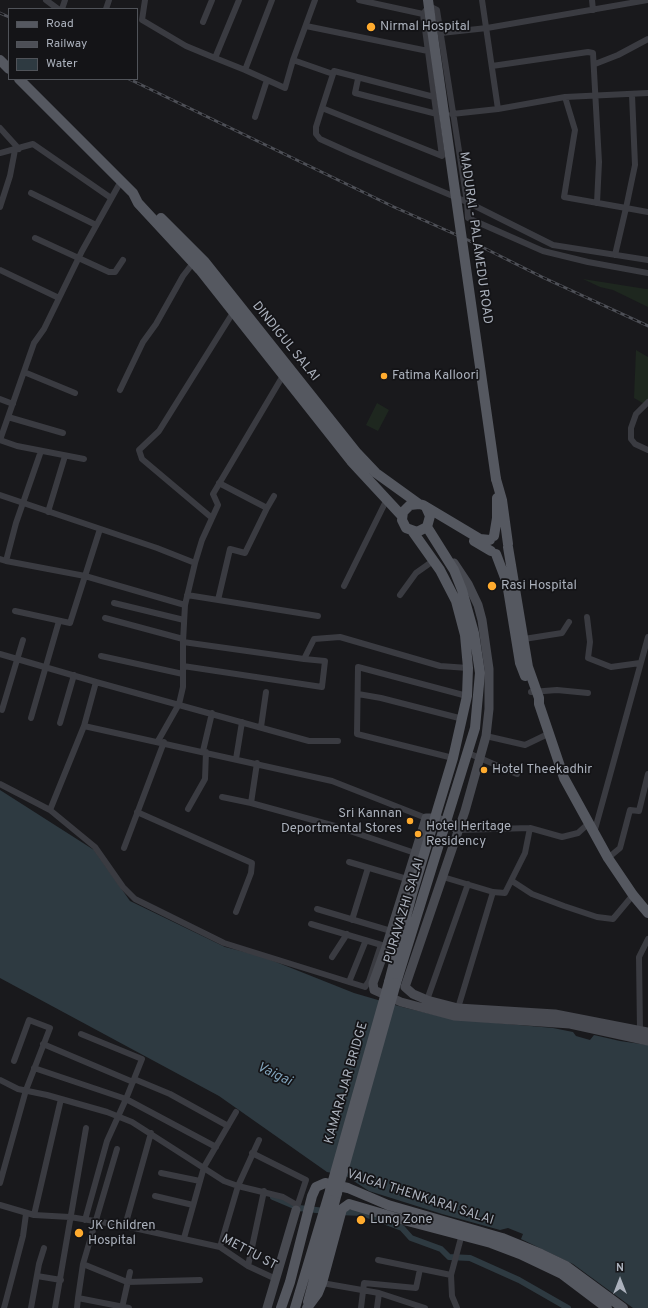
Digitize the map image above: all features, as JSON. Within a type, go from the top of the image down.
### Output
[{"type":"main road","name":"MADURAI - PALAMEDU ROAD","points":[[427,9],[496,479],[497,518],[492,538]]},
{"type":"main road","points":[[0,51],[8,59]]},
{"type":"main road","points":[[0,60],[8,68]]},
{"type":"main road","name":"DINDIGUL SALAI","points":[[20,80],[51,109],[133,193],[142,199],[205,262],[351,461],[386,501],[402,516]]},
{"type":"main road","name":"DINDIGUL SALAI","points":[[29,80],[45,96],[51,109]]},
{"type":"main road","name":"DINDIGUL SALAI","points":[[133,193],[138,203],[193,263],[376,473],[422,506],[480,539],[492,538]]},
{"type":"main road","name":"MADURAI - PALAMEDU ROAD","points":[[496,479],[502,500],[528,667],[534,692]]},
{"type":"main road","points":[[428,526],[430,516],[422,506],[410,505],[406,508],[402,516],[403,524],[413,532],[421,532],[428,526],[443,523],[494,553],[505,552],[508,546],[504,537],[499,535],[492,538],[489,546],[494,553],[507,583],[520,663],[539,704],[564,778],[608,858],[633,895],[648,913]]},
{"type":"main road","name":"PURAVAZHI SALAI","points":[[393,982],[447,822],[468,753],[475,728],[480,673],[474,633],[462,590],[454,570],[428,526]]},
{"type":"main road","name":"PURAVAZHI SALAI","points":[[393,982],[430,818],[453,758],[463,720],[467,696],[468,668],[465,635],[456,601],[440,570],[413,532]]},
{"type":"main road","points":[[438,545],[442,545],[468,584],[478,605],[482,620],[489,669],[489,709],[486,736],[480,758],[443,877],[405,987],[413,994],[427,1000],[458,1008],[560,1014],[644,1031]]},
{"type":"main road","points":[[458,830],[447,822],[430,818],[415,853],[391,931],[384,946],[373,983],[374,990],[401,1002],[454,1016],[570,1024],[648,1041]]},
{"type":"main road","name":"KAMARAJAR BRIDGE","points":[[333,1212],[334,1192],[393,982]]},
{"type":"main road","name":"VAIGAI THENKARAI SALAI","points":[[281,1308],[290,1282],[309,1204],[316,1187],[328,1183],[348,1188],[388,1205],[502,1238],[541,1254],[566,1266],[623,1308]]},
{"type":"main road","name":"VAIGAI THENKARAI SALAI","points":[[333,1212],[346,1204],[352,1204],[400,1219],[462,1234],[491,1243],[547,1266],[562,1274],[607,1308]]},
{"type":"main road","points":[[266,1308],[276,1280],[297,1207]]},
{"type":"main road","points":[[307,1308],[318,1293],[322,1283],[333,1212]]},
{"type":"main road","points":[[295,1308],[333,1212]]},
{"type":"main road","points":[[307,1308],[333,1212]]},
{"type":"street","points":[[46,0],[57,8]]},
{"type":"street","points":[[145,0],[142,20],[186,46],[285,88],[293,60],[315,0]]},
{"type":"street","points":[[203,22],[212,0]]},
{"type":"street","points":[[215,58],[239,0]]},
{"type":"street","points":[[245,70],[272,0]]},
{"type":"street","points":[[359,0],[437,10],[452,114],[467,202],[468,218],[543,251],[588,262],[648,273]]},
{"type":"street","points":[[482,0],[498,109]]},
{"type":"street","points":[[592,0],[593,10]]},
{"type":"street","points":[[441,33],[487,28],[648,0]]},
{"type":"street","points":[[322,108],[442,156],[428,51],[427,9]]},
{"type":"street","points":[[306,26],[428,51]]},
{"type":"street","points":[[595,64],[618,55],[648,39]]},
{"type":"street","points":[[492,66],[591,52],[594,55],[599,162],[596,203]]},
{"type":"street","points":[[293,60],[332,74]]},
{"type":"street","points":[[434,97],[334,71],[316,127],[316,134],[320,139],[467,202],[552,245],[648,260]]},
{"type":"street","points":[[358,78],[355,93],[437,114]]},
{"type":"street","points":[[256,116],[267,80]]},
{"type":"street","points":[[452,114],[498,109],[565,98],[595,95],[632,96],[648,93]]},
{"type":"street","points":[[615,255],[635,165],[632,96]]},
{"type":"street","points":[[565,98],[574,130],[564,197],[648,212]]},
{"type":"street","points":[[0,128],[17,149]]},
{"type":"street","points":[[0,153],[33,144],[111,198]]},
{"type":"street","points":[[0,207],[17,149]]},
{"type":"street","points":[[84,459],[17,446],[0,440],[34,343],[44,329],[78,258],[121,181]]},
{"type":"street","points":[[30,193],[96,224]]},
{"type":"street","points":[[35,238],[112,272],[115,272],[123,260]]},
{"type":"street","points":[[120,390],[143,342],[156,324],[183,276],[193,263]]},
{"type":"street","points":[[0,270],[59,298]]},
{"type":"street","points":[[212,518],[142,459],[139,450],[159,431],[234,311]]},
{"type":"street","points":[[124,848],[161,742],[179,704],[184,687],[183,640],[185,605],[202,540],[218,505],[213,494],[286,371]]},
{"type":"street","points":[[24,372],[75,393]]},
{"type":"street","points":[[0,399],[13,404]]},
{"type":"street","points":[[648,402],[636,414],[631,428],[631,439],[636,444],[648,450]]},
{"type":"street","points":[[8,417],[63,434]]},
{"type":"street","points":[[41,451],[3,560],[85,576],[185,605]]},
{"type":"street","points":[[48,512],[65,456]]},
{"type":"street","points":[[219,483],[267,508]]},
{"type":"street","points":[[0,494],[195,564]]},
{"type":"street","points":[[218,600],[230,550],[245,553],[274,496]]},
{"type":"street","points":[[344,586],[386,501]]},
{"type":"street","points":[[14,611],[70,623],[100,529]]},
{"type":"street","points":[[400,596],[416,573],[433,560]]},
{"type":"street","points":[[187,596],[318,616]]},
{"type":"street","points":[[114,603],[184,620]]},
{"type":"street","points":[[588,617],[590,642],[588,658],[611,667],[640,663]]},
{"type":"street","points":[[105,618],[183,640],[304,659],[326,661],[322,687],[183,666]]},
{"type":"street","points":[[31,718],[58,620]]},
{"type":"street","points":[[524,639],[562,633],[569,622]]},
{"type":"street","points":[[304,659],[314,639],[340,637],[440,666],[468,668]]},
{"type":"street","points":[[594,834],[648,637]]},
{"type":"street","points":[[2,710],[23,640]]},
{"type":"street","points":[[0,654],[309,741],[338,741]]},
{"type":"street","points":[[101,656],[183,674]]},
{"type":"street","points":[[453,758],[357,734],[358,667],[467,696]]},
{"type":"street","points":[[60,722],[74,675]]},
{"type":"street","points":[[50,810],[84,726],[96,682]]},
{"type":"street","points":[[534,692],[557,690],[588,693]]},
{"type":"street","points":[[261,727],[266,692]]},
{"type":"street","points":[[358,694],[381,698],[463,720]]},
{"type":"street","points":[[188,809],[205,779],[204,752],[212,713]]},
{"type":"street","points":[[236,759],[242,722]]},
{"type":"street","points":[[84,726],[257,763],[332,781],[430,818]]},
{"type":"street","points":[[486,736],[525,745],[550,733]]},
{"type":"street","points":[[468,753],[517,774]]},
{"type":"street","points":[[251,803],[257,763]]},
{"type":"street","points":[[608,858],[620,848],[630,810],[639,811],[648,774]]},
{"type":"street","points":[[0,784],[50,810],[95,847],[123,887],[135,899],[224,943],[364,987],[369,981],[384,946],[311,924]]},
{"type":"street","points":[[222,797],[251,803],[335,826],[415,853]]},
{"type":"street","points":[[137,812],[252,863],[251,874],[236,912]]},
{"type":"street","points":[[458,830],[530,828],[562,837],[578,833],[589,823]]},
{"type":"street","points":[[443,877],[494,892],[505,893],[525,853],[530,828]]},
{"type":"street","points":[[349,862],[407,880]]},
{"type":"street","points":[[352,920],[368,868]]},
{"type":"street","points":[[512,881],[532,894],[597,917],[613,919],[633,895]]},
{"type":"street","points":[[427,1000],[468,884]]},
{"type":"street","points":[[458,1008],[494,892]]},
{"type":"street","points":[[317,909],[391,931]]},
{"type":"street","points":[[332,956],[347,934]]},
{"type":"street","points":[[644,1031],[639,957],[648,939]]},
{"type":"street","points":[[349,982],[366,940]]},
{"type":"street","points":[[0,1183],[26,1092],[50,1028],[29,1020],[14,1061]]},
{"type":"street","points":[[81,1034],[142,1058],[107,1141],[85,1220]]},
{"type":"street","points":[[43,1044],[170,1094],[228,1126]]},
{"type":"street","points":[[34,1068],[126,1099],[216,1147]]},
{"type":"street","points":[[0,1080],[26,1092],[132,1122],[150,1135],[224,1181],[238,1188],[283,1196],[297,1207],[306,1180],[252,1153]]},
{"type":"street","points":[[34,1216],[61,1101]]},
{"type":"street","points":[[184,1238],[204,1168],[236,1112]]},
{"type":"street","points":[[55,1308],[86,1128]]},
{"type":"street","points":[[125,1226],[150,1135]]},
{"type":"street","points":[[220,1247],[238,1188],[252,1153],[259,1140]]},
{"type":"street","points":[[77,1308],[83,1264],[117,1149]]},
{"type":"street","points":[[161,1173],[200,1181]]},
{"type":"street","points":[[248,1266],[264,1193]]},
{"type":"street","points":[[155,1196],[193,1205]]},
{"type":"street","points":[[0,1213],[1,1206]]},
{"type":"street","name":"METTU ST","points":[[1,1206],[34,1216],[70,1217],[125,1226],[220,1247],[248,1266],[276,1280]]},
{"type":"street","points":[[4,1308],[23,1236],[26,1214]]},
{"type":"street","points":[[457,1308],[452,1296],[451,1275],[462,1234]]},
{"type":"street","points":[[31,1308],[44,1248]]},
{"type":"street","points":[[378,1260],[451,1275]]},
{"type":"street","points":[[83,1264],[127,1282],[200,1280]]},
{"type":"street","points":[[361,1308],[364,1283],[416,1288],[420,1269]]},
{"type":"street","points":[[122,1307],[130,1272]]},
{"type":"street","points":[[37,1276],[61,1280]]},
{"type":"street","points":[[322,1283],[379,1293],[407,1306],[424,1308]]},
{"type":"street","points":[[377,1308],[379,1293]]},
{"type":"street","points":[[78,1298],[129,1308]]},
{"type":"shaded area","points":[[583,279],[648,289],[648,307],[613,290],[600,287]]},
{"type":"shaded area","points":[[636,350],[648,357],[648,406],[634,398]]},
{"type":"shaded area","points":[[377,403],[389,410],[378,431],[366,425]]},
{"type":"water","name":"Vaigai","points":[[0,790],[94,850],[130,901],[225,947],[261,956],[354,993],[402,1007],[452,1019],[553,1028],[573,1032],[576,1036],[590,1040],[594,1035],[648,1045],[648,1308],[633,1308],[573,1264],[521,1239],[523,1234],[508,1228],[500,1230],[442,1214],[369,1191],[346,1176],[327,1172],[219,1096],[0,978]]},
{"type":"waterway","points":[[273,1197],[299,1208],[325,1211]]},
{"type":"waterway","points":[[339,1212],[362,1213],[402,1228],[411,1238],[441,1249],[449,1257],[470,1258],[519,1280],[568,1308]]},
{"type":"railway","points":[[0,13],[8,17]]},
{"type":"railway","points":[[131,80],[394,207],[468,240],[542,277],[648,326]]},
{"type":"place","name":"Nirmal Hospital","points":[[371,27]]},
{"type":"place","name":"Fatima Kalloori","points":[[384,376]]},
{"type":"place","name":"Rasi Hospital","points":[[492,586]]},
{"type":"place","name":"Hotel Theekadhir","points":[[484,770]]},
{"type":"place","name":"Sri Kannan Deportmental Stores","points":[[410,821]]},
{"type":"place","name":"Hotel Heritage Residency","points":[[418,834]]},
{"type":"place","name":"Lung Zone","points":[[361,1220]]},
{"type":"place","name":"JK Children Hospital","points":[[79,1233]]}]
